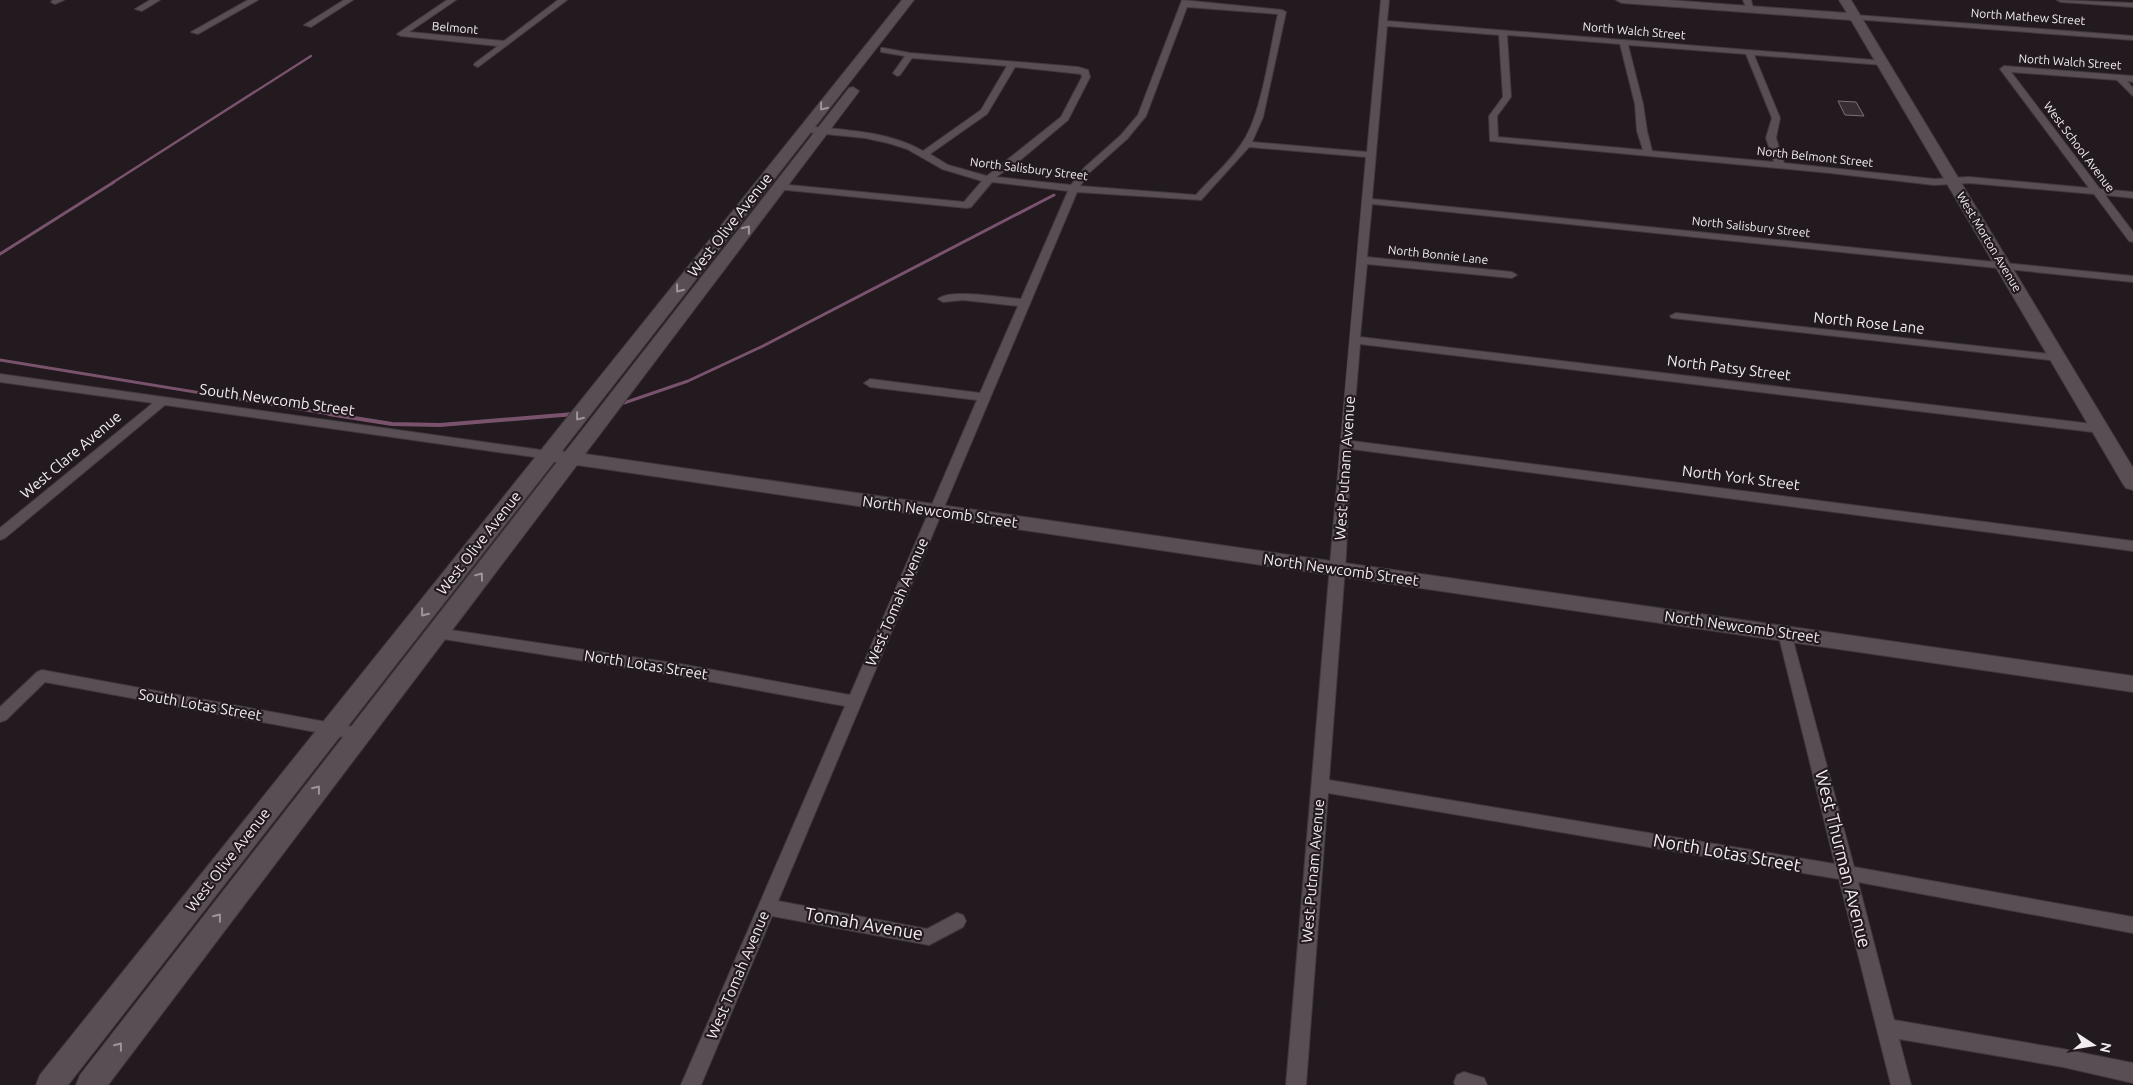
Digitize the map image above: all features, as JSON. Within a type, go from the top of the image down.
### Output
[{"type":"main road","name":"West Olive Avenue","points":[[90,1085],[779,187],[814,130],[908,0]]},
{"type":"main road","name":"West Olive Avenue","points":[[50,1085],[548,456],[814,130],[884,50],[923,0]]},
{"type":"main road","name":"North Mathew Street","points":[[1622,0],[1749,5],[1855,17]]},
{"type":"main road","name":"West Morton Avenue","points":[[1845,0],[2133,484]]},
{"type":"main road","name":"North Newcomb Street","points":[[548,456],[2133,684]]},
{"type":"street","points":[[139,9],[156,0]]},
{"type":"street","points":[[195,32],[254,0]]},
{"type":"street","points":[[308,25],[349,0]]},
{"type":"street","name":"Belmont","points":[[452,0],[401,34],[506,44]]},
{"type":"street","points":[[478,65],[563,0]]},
{"type":"street","name":"West Putnam Avenue","points":[[1296,1085],[1338,569],[1345,444],[1385,0]]},
{"type":"street","points":[[2061,0],[2133,5]]},
{"type":"street","points":[[1185,2],[1282,12],[1258,122],[1247,144],[1371,155]]},
{"type":"street","name":"West Tomah Avenue","points":[[692,1085],[1074,188],[1087,170],[1131,130],[1142,116],[1185,2]]},
{"type":"street","name":"North Mathew Street","points":[[1855,17],[2133,38]]},
{"type":"street","name":"North Walch Street","points":[[1383,23],[1883,63]]},
{"type":"street","name":"North Belmont Street","points":[[1503,33],[1507,97],[1493,116],[1493,139],[1780,165],[1934,182],[1969,180],[2133,195]]},
{"type":"street","points":[[1623,42],[1639,104],[1642,131],[1648,153]]},
{"type":"street","points":[[779,187],[967,205],[988,179],[1065,118],[1086,77],[1084,72],[1078,70],[910,55],[884,50]]},
{"type":"street","points":[[1749,52],[1776,118],[1776,125],[1770,138],[1780,165]]},
{"type":"street","points":[[898,73],[910,55]]},
{"type":"street","points":[[923,155],[984,112],[1012,64]]},
{"type":"street","name":"North Walch Street","points":[[2004,69],[2133,79]]},
{"type":"street","name":"West School Avenue","points":[[2004,69],[2133,240]]},
{"type":"street","points":[[2120,78],[2133,93]]},
{"type":"street","name":"North Salisbury Street","points":[[814,130],[882,138],[910,147],[959,173],[988,179],[1198,198],[1247,144]]},
{"type":"street","name":"North Salisbury Street","points":[[1367,201],[2133,279]]},
{"type":"street","name":"North Bonnie Lane","points":[[1361,260],[1512,275]]},
{"type":"street","points":[[942,298],[963,296],[1025,303]]},
{"type":"street","name":"North Rose Lane","points":[[1676,316],[2059,358]]},
{"type":"street","name":"North Patsy Street","points":[[1354,340],[2101,429]]},
{"type":"street","name":"South Newcomb Street","points":[[3,380],[164,400],[548,456]]},
{"type":"street","points":[[870,382],[984,397]]},
{"type":"street","name":"West Clare Avenue","points":[[0,535],[164,400]]},
{"type":"street","name":"North York Street","points":[[1345,444],[2133,546]]},
{"type":"street","name":"North Lotas Street","points":[[437,633],[680,670],[855,702]]},
{"type":"street","name":"West Thurman Avenue","points":[[1785,633],[1901,1085]]},
{"type":"street","name":"South Lotas Street","points":[[0,716],[42,676],[359,734]]},
{"type":"street","name":"North Lotas Street","points":[[1320,785],[1847,873],[2133,925]]},
{"type":"street","name":"Tomah Avenue","points":[[767,907],[929,937],[957,921]]},
{"type":"street","points":[[1886,1028],[2063,1058],[2133,1073]]},
{"type":"building","points":[[1838,101],[1856,102],[1864,116],[1845,115]]},
{"type":"waterway","points":[[112,183],[311,56]]},
{"type":"waterway","points":[[0,254],[114,182]]},
{"type":"waterway","points":[[618,405],[688,381],[763,346],[1054,195]]},
{"type":"waterway","points":[[0,360],[336,415]]},
{"type":"waterway","points":[[329,414],[392,424],[440,425],[574,414],[563,415]]}]
